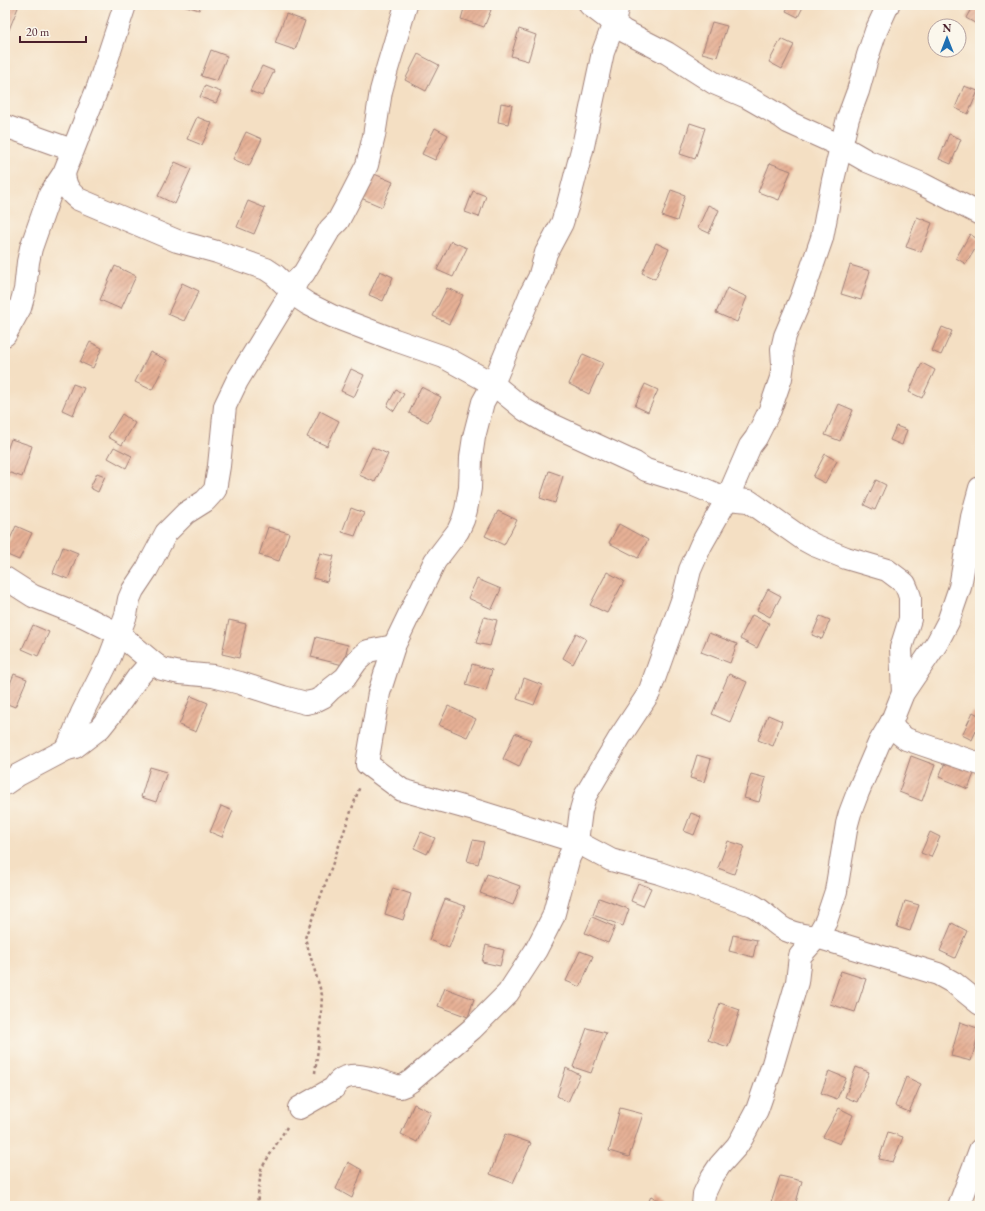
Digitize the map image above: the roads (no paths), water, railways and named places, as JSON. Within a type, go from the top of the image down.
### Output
[{"type":"street","points":[[5,335],[20,308],[25,290],[31,248],[50,194],[64,174],[72,150],[98,88],[125,5]]},
{"type":"street","points":[[67,749],[82,713],[110,657],[133,590],[147,569],[166,533],[186,513],[205,501],[215,490],[225,406],[237,381],[298,279],[304,273],[330,229],[338,221],[367,165],[374,136],[381,91],[406,5]]},
{"type":"street","points":[[590,5],[616,14],[624,31],[667,53],[714,83],[747,97],[788,122],[841,146],[867,161],[922,184],[980,214]]},
{"type":"street","points":[[299,1108],[334,1088],[336,1082],[346,1076],[356,1075],[400,1087],[411,1082],[472,1029],[508,993],[536,950],[553,917],[569,857],[577,842],[581,810],[585,796],[620,737],[649,693],[684,595],[690,570],[701,545],[727,499],[748,451],[770,410],[781,378],[783,364],[782,349],[785,336],[802,296],[822,238],[828,212],[830,194],[848,118],[858,92],[876,31],[888,5]]},
{"type":"street","points":[[616,14],[603,52],[583,146],[562,223],[546,252],[539,278],[531,293],[493,384],[483,402],[474,436],[471,457],[470,488],[463,520],[458,531],[436,561],[394,646],[379,693],[367,764],[402,790],[474,810],[577,842],[611,860],[659,873],[752,905],[760,909],[764,914],[785,930],[817,937],[938,974],[954,983],[980,1004]]},
{"type":"street","points":[[5,126],[72,150]]},
{"type":"street","points":[[64,174],[66,186],[78,199],[177,240],[266,269],[308,304],[332,316],[444,358],[493,384],[525,410],[546,422],[635,463],[646,470],[694,485],[727,499],[749,501],[814,545],[846,558],[887,570],[904,584],[910,597],[910,619],[901,648],[903,693]]},
{"type":"street","points":[[702,1206],[704,1194],[712,1177],[720,1164],[740,1142],[757,1110],[772,1067],[797,982],[800,956],[817,937],[826,921],[836,891],[850,813],[879,743],[892,723],[903,693],[937,643],[948,622],[960,587],[972,517],[980,488]]},
{"type":"street","points":[[5,578],[33,596],[83,616],[119,634],[162,669],[180,673],[213,676],[283,697],[306,702],[315,701],[323,697],[345,678],[357,661],[368,651],[394,646]]},
{"type":"street","points":[[5,784],[18,775],[67,749],[74,747],[100,728],[140,674],[146,668],[156,665]]},
{"type":"street","points":[[892,723],[896,731],[906,739],[980,764]]},
{"type":"street","points":[[959,1206],[980,1150]]}]
